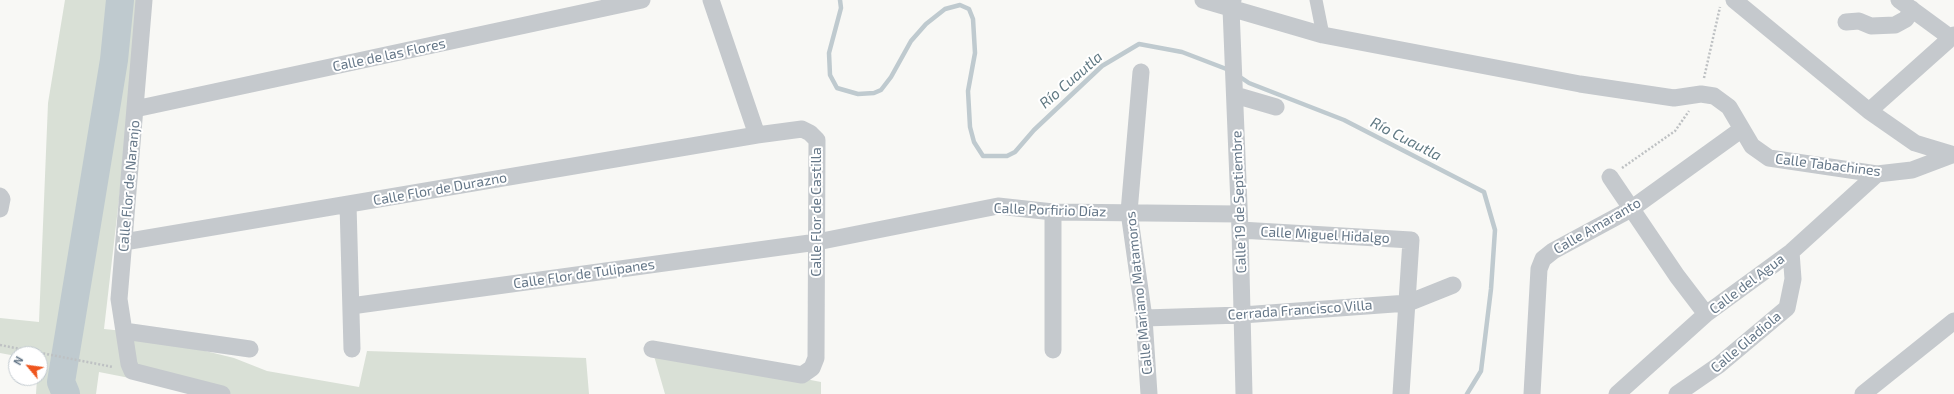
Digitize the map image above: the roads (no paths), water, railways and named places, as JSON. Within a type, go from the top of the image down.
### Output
[{"type":"street","name":"Calle Flor de Naranjo","points":[[146,0],[119,298],[124,331],[132,371],[222,394]]},
{"type":"street","name":"Calle de las Flores","points":[[135,109],[642,0]]},
{"type":"street","points":[[711,0],[757,135]]},
{"type":"street","points":[[1203,0],[1232,5],[1323,35],[1316,0]]},
{"type":"street","name":"Calle Tabachines","points":[[1734,0],[1869,111],[1915,143],[1953,155]]},
{"type":"street","points":[[1869,111],[1953,37],[1905,4]]},
{"type":"street","points":[[1846,22],[1858,21],[1871,26],[1894,25],[1906,19],[1905,4]]},
{"type":"street","name":"Calle 19 de Septiembre","points":[[1232,5],[1240,222],[1244,394]]},
{"type":"street","name":"Calle Tabachines","points":[[1323,35],[1580,84],[1674,98],[1701,94],[1714,96],[1728,108],[1752,146],[1769,158],[1876,174],[1912,170],[1953,155]]},
{"type":"street","name":"Calle Mariano Matamoros","points":[[1141,72],[1129,212],[1144,318],[1149,394]]},
{"type":"street","points":[[1235,96],[1276,107]]},
{"type":"street","name":"Calle Flor de Castilla","points":[[652,349],[802,375],[812,368],[816,358],[817,140],[810,133],[802,129],[757,135]]},
{"type":"street","name":"Calle Amaranto","points":[[1532,394],[1539,269],[1544,259],[1553,251],[1631,209],[1742,129]]},
{"type":"street","name":"Calle Flor de Durazno","points":[[124,242],[757,135]]},
{"type":"street","points":[[1912,170],[1915,143]]},
{"type":"street","name":"Calle del Agua","points":[[1617,394],[1706,314],[1791,252],[1876,174]]},
{"type":"street","points":[[1610,176],[1677,276],[1706,314]]},
{"type":"street","points":[[0,196],[2,199],[0,209]]},
{"type":"street","points":[[348,204],[352,349]]},
{"type":"street","name":"Calle Porfirio Díaz","points":[[817,242],[998,206],[1053,212],[1129,212],[1240,222]]},
{"type":"street","points":[[1053,212],[1053,350]]},
{"type":"street","name":"Calle Miguel Hidalgo","points":[[1240,222],[1411,240],[1408,303]]},
{"type":"street","name":"Calle Flor de Tulipanes","points":[[351,306],[817,242]]},
{"type":"street","name":"Calle Gladiola","points":[[1677,394],[1719,365],[1787,308],[1793,279],[1791,252]]},
{"type":"street","name":"Cerrada Francisco Villa","points":[[1144,318],[1242,315],[1408,303],[1453,285]]},
{"type":"street","points":[[1401,394],[1408,303]]},
{"type":"street","points":[[1863,394],[1954,321]]},
{"type":"street","points":[[124,331],[250,349]]},
{"type":"waterway","points":[[66,394],[61,382],[114,60],[120,0]]},
{"type":"waterway","name":"Río Cuautla","points":[[840,0],[841,8],[829,53],[830,75],[837,88],[858,94],[874,93],[881,90],[891,77],[911,41],[926,24],[945,9],[960,5],[969,9],[973,19],[975,53],[968,91],[970,127],[974,142],[983,156],[1007,156],[1015,152],[1034,130],[1102,66],[1139,44],[1182,52],[1229,70]]},
{"type":"waterway","name":"Río Cuautla","points":[[1237,75],[1249,83],[1344,120],[1484,192],[1495,230],[1491,289],[1481,371],[1467,394]]}]
